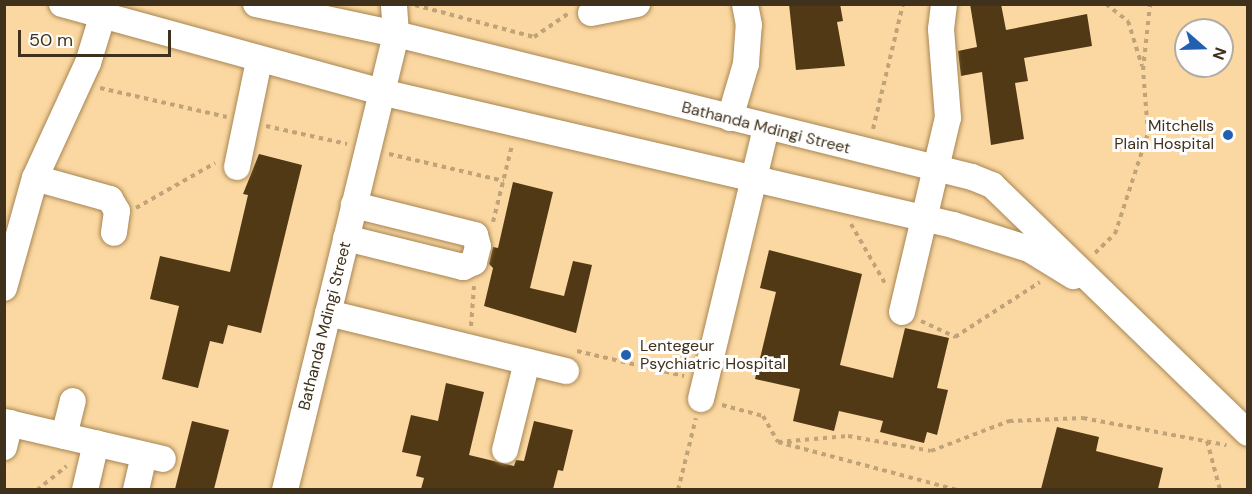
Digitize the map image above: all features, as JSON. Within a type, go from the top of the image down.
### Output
[{"type":"street","name":"Bathanda Mdingi Street","points":[[62,4],[104,9],[259,61],[381,92],[927,219],[1029,249],[1096,290]]},
{"type":"street","name":"Bathanda Mdingi Street","points":[[256,4],[396,34],[766,128],[935,168],[992,185],[1074,261],[1096,290],[1242,440]]},
{"type":"street","points":[[394,4],[396,34]]},
{"type":"street","points":[[585,9],[637,4]]},
{"type":"street","points":[[730,118],[746,64],[749,25],[745,4]]},
{"type":"street","points":[[902,312],[927,219],[935,168],[949,107],[941,29],[944,4]]},
{"type":"street","points":[[4,288],[35,178],[88,63],[104,9]]},
{"type":"street","name":"Bathanda Mdingi Street","points":[[285,489],[396,34]]},
{"type":"street","points":[[237,167],[259,61]]},
{"type":"street","points":[[701,399],[766,128]]},
{"type":"street","points":[[35,178],[105,196],[115,222]]},
{"type":"street","points":[[346,238],[463,267],[476,250],[469,232],[354,205]]},
{"type":"street","points":[[328,313],[566,371]]},
{"type":"street","points":[[506,450],[527,362]]},
{"type":"street","points":[[64,436],[73,401]]},
{"type":"street","points":[[6,430],[64,436],[154,457],[136,489]]},
{"type":"street","points":[[85,489],[96,444]]},
{"type":"path","points":[[411,4],[534,38],[585,9]]},
{"type":"path","points":[[1106,4],[1128,21],[1143,70]]},
{"type":"path","points":[[88,63],[100,88],[504,181]]},
{"type":"path","points":[[465,347],[475,312],[476,250],[490,238],[518,124]]},
{"type":"path","points":[[115,222],[212,163],[237,167]]},
{"type":"path","points":[[566,371],[572,350],[696,379],[701,399],[678,489]]},
{"type":"path","points":[[701,399],[763,416],[778,442],[957,489]]},
{"type":"path","points":[[778,442],[848,436],[931,451],[1009,421],[1083,418],[1206,441],[1242,440]]},
{"type":"path","points":[[1206,441],[1220,489]]},
{"type":"building","points":[[789,4],[840,4],[843,21],[837,22],[845,66],[796,70]]},
{"type":"building","points":[[970,4],[1001,4],[1006,30],[1087,14],[1092,46],[1024,58],[1028,81],[1015,83],[1024,139],[991,145],[982,72],[961,76],[958,51],[977,47]]},
{"type":"building","points":[[259,154],[302,165],[261,333],[228,325],[223,344],[210,341],[198,388],[162,379],[179,306],[150,299],[160,256],[230,272],[248,195],[243,194]]},
{"type":"building","points":[[513,182],[553,192],[530,288],[564,296],[573,261],[592,265],[576,333],[484,306],[493,268],[489,264],[493,247],[498,248]]},
{"type":"building","points":[[769,250],[862,274],[840,365],[893,378],[905,328],[949,338],[937,388],[948,390],[937,435],[927,432],[924,443],[880,432],[883,421],[839,411],[834,431],[793,421],[800,389],[755,379],[776,292],[760,288]]},
{"type":"building","points":[[446,383],[484,392],[469,455],[514,466],[516,460],[524,461],[534,421],[573,430],[563,471],[558,470],[553,489],[421,489],[424,478],[416,476],[421,456],[402,452],[411,415],[438,421]]},
{"type":"building","points":[[192,421],[229,430],[214,489],[175,489]]},
{"type":"building","points":[[1057,427],[1099,437],[1096,451],[1163,468],[1158,489],[1041,489]]},
{"type":"place","name":"Mitchells Plain Hospital","points":[[1228,135]]},
{"type":"place","name":"Lentegeur Psychiatric Hospital","points":[[626,355]]}]
